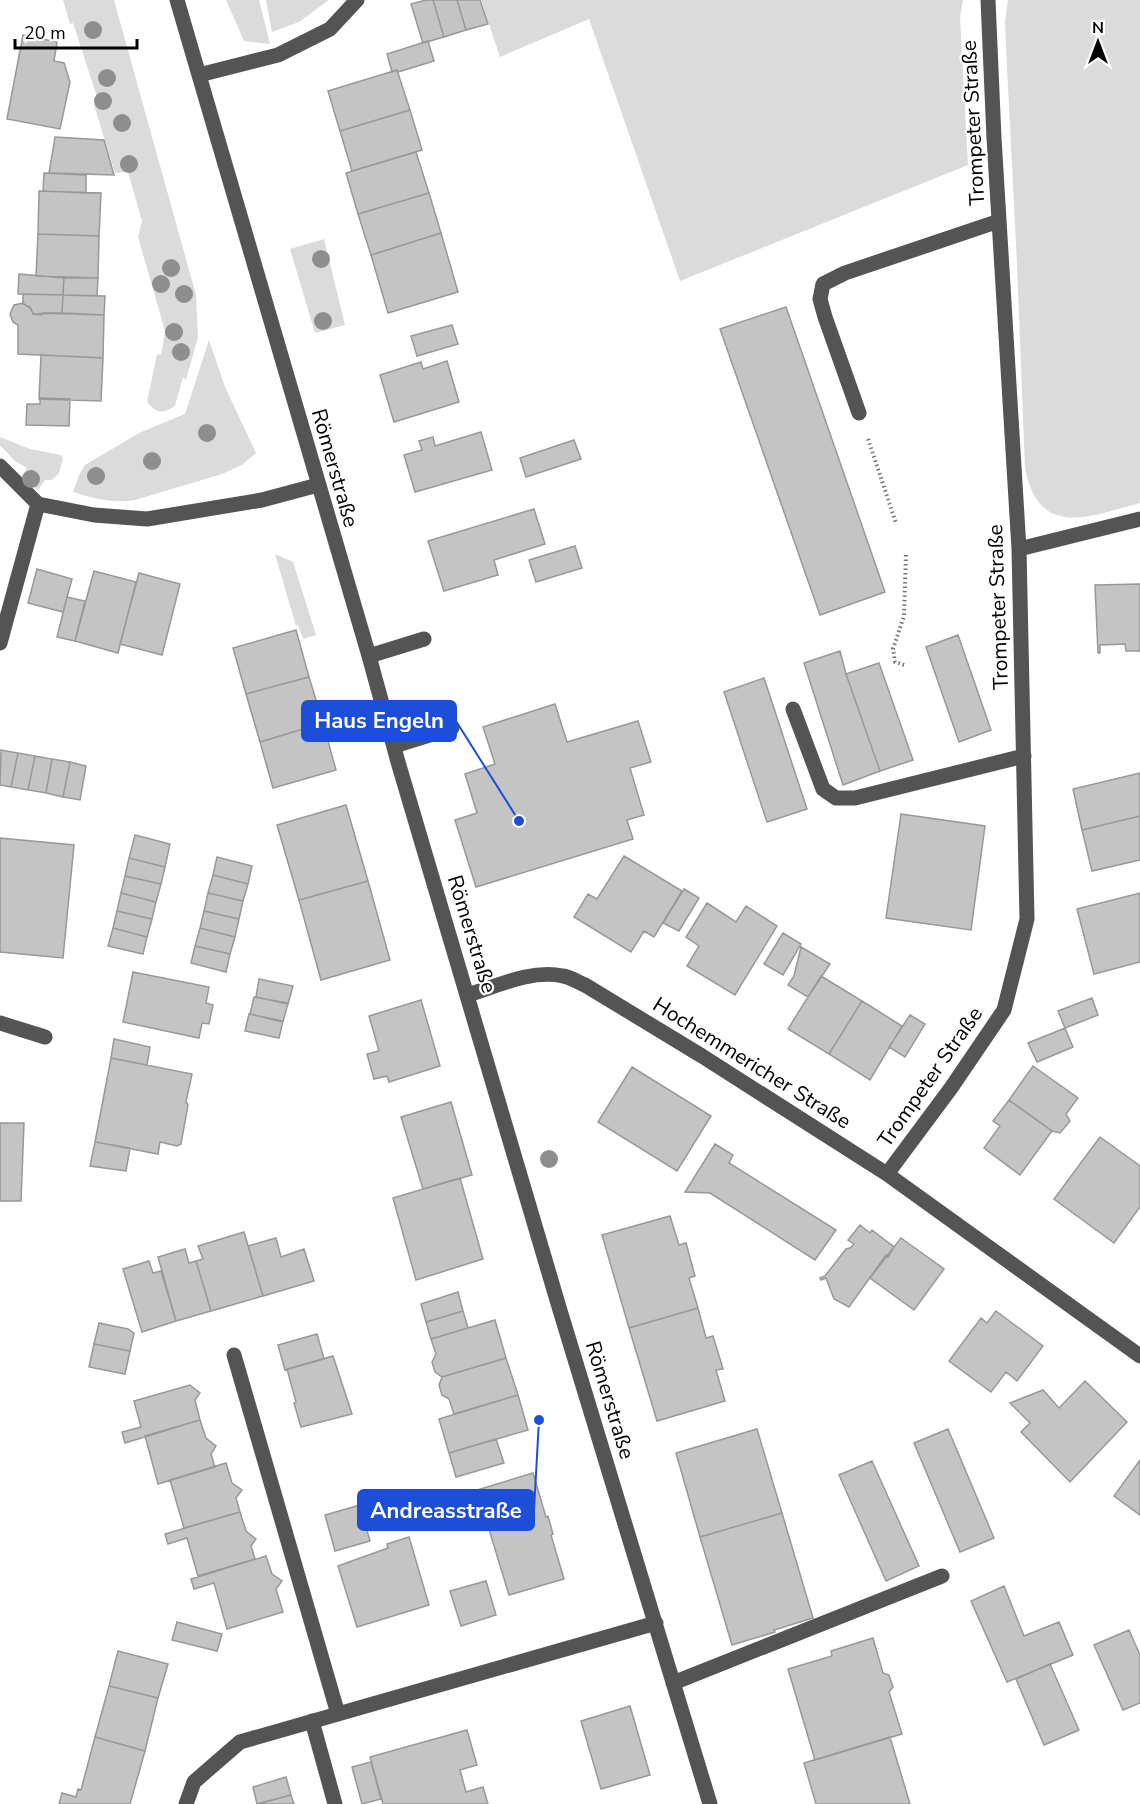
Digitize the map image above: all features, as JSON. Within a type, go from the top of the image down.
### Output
[{"type":"street","name":"Römerstraße","points":[[177,0],[556,1296],[710,1804]]},
{"type":"street","points":[[199,75],[278,55],[330,29],[357,0]]},
{"type":"street","name":"Trompeter Straße","points":[[887,1174],[951,1088],[1004,1010],[1028,919],[1019,549],[988,0]]},
{"type":"street","points":[[859,413],[825,317],[820,299],[823,284],[845,273],[999,221]]},
{"type":"street","points":[[0,466],[38,504],[94,515],[147,519],[262,500],[318,485]]},
{"type":"street","points":[[0,643],[38,504]]},
{"type":"street","points":[[1019,549],[1140,519]]},
{"type":"street","points":[[369,656],[424,639]]},
{"type":"street","points":[[794,709],[823,789],[836,798],[855,798],[1024,756]]},
{"type":"street","points":[[394,746],[452,728]]},
{"type":"street","name":"Hochemmericher Straße","points":[[468,995],[525,977],[541,975],[564,976],[585,985],[702,1056],[887,1174],[1140,1356]]},
{"type":"street","points":[[0,1023],[45,1037]]},
{"type":"street","points":[[234,1355],[338,1714]]},
{"type":"street","points":[[673,1683],[942,1576]]},
{"type":"street","points":[[186,1804],[194,1782],[240,1742],[656,1623]]},
{"type":"street","points":[[312,1721],[336,1804]]},
{"type":"path","points":[[864,428],[896,523]]},
{"type":"path","points":[[904,665],[895,662],[893,649],[904,616],[906,553]]},
{"type":"shaded area","points":[[63,0],[114,0],[196,295],[198,337],[186,380],[183,377],[175,406],[160,412],[147,402],[157,354],[161,355],[165,331],[138,237],[142,221],[128,172],[115,173],[94,105],[99,103],[73,23],[70,24]]},
{"type":"shaded area","points":[[226,0],[259,0],[270,44],[244,41]]},
{"type":"shaded area","points":[[266,0],[329,0],[299,22],[272,32]]},
{"type":"shaded area","points":[[481,0],[963,0],[960,17],[968,165],[680,281],[589,19],[500,57]]},
{"type":"shaded area","points":[[1008,0],[1140,0],[1140,503],[1085,517],[1054,514],[1042,506],[1032,491],[1025,468],[1005,22]]},
{"type":"shaded area","points":[[324,239],[345,325],[315,333],[290,249]]},
{"type":"shaded area","points":[[209,340],[225,387],[256,453],[242,465],[222,474],[135,500],[111,501],[73,492],[85,465],[141,432],[185,414]]},
{"type":"shaded area","points":[[0,437],[30,449],[61,455],[63,458],[59,473],[52,480],[45,480],[38,490],[21,478],[27,468],[15,461],[0,445]]},
{"type":"shaded area","points":[[275,554],[293,562],[316,635],[303,639],[298,625],[296,626]]},
{"type":"building","points":[[433,0],[444,37],[423,43],[411,4]]},
{"type":"building","points":[[433,0],[457,0],[466,30],[444,37]]},
{"type":"building","points":[[457,0],[480,0],[488,24],[466,30]]},
{"type":"building","points":[[23,35],[57,42],[54,61],[64,63],[70,82],[60,129],[7,119]]},
{"type":"building","points":[[428,41],[434,61],[392,72],[387,54]]},
{"type":"building","points":[[397,70],[410,110],[340,131],[328,91]]},
{"type":"building","points":[[410,110],[422,150],[352,171],[340,131]]},
{"type":"building","points":[[55,137],[104,140],[114,175],[49,173]]},
{"type":"building","points":[[416,152],[429,193],[358,214],[346,173]]},
{"type":"building","points":[[44,173],[86,175],[86,193],[43,191]]},
{"type":"building","points":[[39,191],[101,193],[99,236],[38,234]]},
{"type":"building","points":[[429,193],[441,233],[371,255],[358,214]]},
{"type":"building","points":[[441,233],[458,292],[388,313],[371,255]]},
{"type":"building","points":[[38,234],[99,236],[98,278],[36,276]]},
{"type":"building","points":[[19,274],[64,278],[63,295],[18,294]]},
{"type":"building","points":[[64,278],[98,278],[97,296],[63,295]]},
{"type":"building","points":[[23,294],[63,295],[62,313],[33,314],[30,307],[23,304]]},
{"type":"building","points":[[63,295],[105,296],[104,315],[62,313]]},
{"type":"building","points":[[23,303],[31,309],[33,314],[104,315],[103,358],[18,354],[18,325],[13,322],[10,314],[14,305]]},
{"type":"building","points":[[786,307],[885,592],[820,615],[720,329]]},
{"type":"building","points":[[452,325],[458,344],[417,356],[411,336]]},
{"type":"building","points":[[41,355],[103,358],[101,401],[39,399]]},
{"type":"building","points":[[447,361],[459,402],[394,422],[380,375],[421,362],[423,369]]},
{"type":"building","points":[[40,398],[70,399],[69,426],[26,425],[27,404],[40,404]]},
{"type":"building","points":[[481,432],[492,470],[415,492],[404,455],[422,450],[419,441],[433,437],[435,446]]},
{"type":"building","points":[[574,440],[581,459],[526,477],[520,458]]},
{"type":"building","points":[[534,509],[545,544],[494,560],[498,575],[444,591],[428,541]]},
{"type":"building","points":[[575,546],[582,568],[536,582],[529,560]]},
{"type":"building","points":[[37,569],[72,579],[63,612],[28,603]]},
{"type":"building","points":[[94,571],[136,582],[118,653],[75,641]]},
{"type":"building","points":[[139,573],[180,584],[162,655],[120,644]]},
{"type":"building","points":[[1140,584],[1140,651],[1126,651],[1125,644],[1100,645],[1100,653],[1098,653],[1095,585]]},
{"type":"building","points":[[67,597],[85,601],[75,641],[57,637]]},
{"type":"building","points":[[296,630],[309,677],[246,694],[233,648]]},
{"type":"building","points":[[958,635],[991,730],[959,742],[926,647]]},
{"type":"building","points":[[840,651],[880,771],[843,785],[804,663]]},
{"type":"building","points":[[879,663],[913,760],[880,771],[846,674]]},
{"type":"building","points":[[309,677],[323,723],[260,742],[246,694]]},
{"type":"building","points":[[764,678],[807,809],[767,822],[724,692]]},
{"type":"building","points":[[555,704],[567,742],[638,721],[651,762],[630,768],[644,815],[627,820],[633,839],[476,887],[455,820],[477,813],[465,774],[495,764],[483,727]]},
{"type":"building","points":[[323,723],[336,770],[273,788],[260,742]]},
{"type":"building","points":[[1,750],[18,753],[11,787],[0,785]]},
{"type":"building","points":[[18,753],[35,756],[28,790],[11,787]]},
{"type":"building","points":[[35,756],[52,759],[46,793],[28,790]]},
{"type":"building","points":[[52,759],[70,762],[63,797],[46,793]]},
{"type":"building","points":[[70,762],[86,766],[80,800],[63,797]]},
{"type":"building","points":[[1140,773],[1140,816],[1082,830],[1073,789]]},
{"type":"building","points":[[346,805],[368,881],[299,900],[277,825]]},
{"type":"building","points":[[901,814],[985,826],[971,930],[886,918]]},
{"type":"building","points":[[1140,816],[1140,860],[1092,871],[1082,830]]},
{"type":"building","points":[[135,835],[170,844],[165,867],[129,858]]},
{"type":"building","points":[[0,838],[74,845],[63,958],[0,952]]},
{"type":"building","points":[[624,856],[682,891],[654,937],[644,931],[631,952],[574,917],[588,894],[597,899]]},
{"type":"building","points":[[217,857],[252,866],[248,884],[213,875]]},
{"type":"building","points":[[129,858],[165,867],[161,884],[125,876]]},
{"type":"building","points":[[213,875],[248,884],[243,901],[208,893]]},
{"type":"building","points":[[125,876],[161,884],[156,902],[121,893]]},
{"type":"building","points":[[368,881],[390,960],[321,980],[299,900]]},
{"type":"building","points":[[684,889],[699,898],[679,931],[663,923]]},
{"type":"building","points":[[121,893],[156,902],[152,919],[117,911]]},
{"type":"building","points":[[208,893],[243,901],[239,919],[204,911]]},
{"type":"building","points":[[1140,893],[1140,962],[1094,974],[1077,909]]},
{"type":"building","points":[[707,903],[736,922],[746,906],[777,926],[735,995],[687,966],[699,946],[686,937]]},
{"type":"building","points":[[117,911],[152,919],[147,937],[113,928]]},
{"type":"building","points":[[204,911],[239,919],[235,937],[200,928]]},
{"type":"building","points":[[113,928],[147,937],[143,954],[108,946]]},
{"type":"building","points":[[200,928],[235,937],[230,954],[195,946]]},
{"type":"building","points":[[783,933],[801,944],[783,975],[764,964]]},
{"type":"building","points":[[195,946],[230,954],[226,972],[191,963]]},
{"type":"building","points":[[801,947],[830,964],[808,997],[788,985],[794,976]]},
{"type":"building","points":[[133,972],[209,987],[206,1003],[213,1005],[209,1024],[202,1023],[199,1038],[123,1022]]},
{"type":"building","points":[[821,976],[862,1001],[829,1054],[788,1029]]},
{"type":"building","points":[[259,979],[293,986],[288,1004],[256,997]]},
{"type":"building","points":[[254,997],[288,1003],[283,1022],[250,1014]]},
{"type":"building","points":[[1092,998],[1098,1015],[1065,1028],[1058,1011]]},
{"type":"building","points":[[421,1000],[440,1066],[389,1082],[387,1076],[374,1079],[367,1054],[379,1051],[369,1016]]},
{"type":"building","points":[[862,1001],[902,1026],[870,1080],[829,1054]]},
{"type":"building","points":[[249,1014],[283,1021],[279,1038],[245,1031]]},
{"type":"building","points":[[910,1015],[925,1024],[905,1057],[889,1047]]},
{"type":"building","points":[[1065,1028],[1073,1047],[1037,1062],[1028,1043]]},
{"type":"building","points":[[114,1039],[150,1047],[147,1065],[111,1058]]},
{"type":"building","points":[[111,1058],[192,1074],[181,1144],[177,1146],[160,1142],[158,1154],[95,1142]]},
{"type":"building","points":[[1033,1066],[1078,1098],[1066,1114],[1070,1121],[1060,1133],[1052,1131],[1009,1100]]},
{"type":"building","points":[[632,1067],[711,1116],[677,1171],[598,1122]]},
{"type":"building","points":[[1009,1100],[1052,1131],[1020,1175],[984,1148],[1000,1126],[993,1121]]},
{"type":"building","points":[[451,1102],[472,1175],[423,1189],[401,1117]]},
{"type":"building","points":[[0,1123],[24,1123],[21,1201],[0,1201]]},
{"type":"building","points":[[1100,1137],[1140,1166],[1140,1207],[1114,1243],[1054,1199]]},
{"type":"building","points":[[95,1142],[130,1148],[126,1171],[90,1166]]},
{"type":"building","points":[[715,1144],[733,1155],[729,1163],[836,1230],[815,1260],[710,1193],[685,1192]]},
{"type":"building","points":[[460,1178],[483,1259],[416,1280],[393,1198]]},
{"type":"building","points":[[670,1216],[679,1245],[686,1243],[695,1276],[689,1278],[698,1308],[629,1328],[602,1235]]},
{"type":"building","points":[[860,1225],[870,1233],[872,1230],[894,1247],[849,1307],[834,1299],[826,1278],[821,1280],[820,1278],[825,1276],[846,1249],[854,1244],[848,1240]]},
{"type":"building","points":[[244,1232],[263,1296],[211,1311],[196,1261],[203,1259],[198,1246]]},
{"type":"building","points":[[276,1238],[281,1257],[304,1249],[314,1281],[263,1296],[248,1246]]},
{"type":"building","points":[[901,1238],[944,1269],[914,1310],[870,1278]]},
{"type":"building","points":[[185,1249],[189,1263],[196,1261],[211,1311],[176,1321],[158,1257]]},
{"type":"building","points":[[149,1261],[153,1273],[161,1271],[176,1321],[142,1332],[123,1269]]},
{"type":"building","points":[[458,1292],[463,1311],[426,1322],[421,1304]]},
{"type":"building","points":[[698,1308],[706,1338],[713,1336],[723,1369],[716,1370],[725,1401],[657,1421],[629,1328]]},
{"type":"building","points":[[463,1311],[468,1328],[431,1339],[426,1322]]},
{"type":"building","points":[[996,1311],[1043,1346],[1017,1381],[1006,1372],[991,1392],[949,1361],[981,1318],[987,1323]]},
{"type":"building","points":[[495,1320],[506,1358],[442,1377],[435,1372],[432,1362],[436,1354],[431,1339]]},
{"type":"building","points":[[99,1323],[128,1329],[134,1333],[130,1351],[94,1344]]},
{"type":"building","points":[[317,1334],[324,1359],[285,1370],[278,1345]]},
{"type":"building","points":[[94,1344],[130,1351],[125,1374],[89,1367]]},
{"type":"building","points":[[333,1356],[352,1414],[301,1427],[287,1369]]},
{"type":"building","points":[[506,1358],[518,1395],[454,1414],[449,1399],[442,1395],[439,1385],[442,1377]]},
{"type":"building","points":[[1085,1381],[1127,1422],[1070,1482],[1021,1432],[1030,1423],[1010,1403],[1043,1390],[1059,1408]]},
{"type":"building","points":[[190,1385],[200,1393],[195,1400],[200,1420],[125,1443],[122,1432],[141,1427],[134,1401]]},
{"type":"building","points":[[518,1395],[528,1430],[449,1453],[439,1419]]},
{"type":"building","points":[[200,1420],[206,1438],[216,1446],[211,1454],[215,1467],[158,1484],[145,1436]]},
{"type":"building","points":[[757,1429],[782,1513],[700,1537],[676,1453]]},
{"type":"building","points":[[948,1429],[994,1538],[960,1552],[914,1443]]},
{"type":"building","points":[[496,1439],[504,1463],[456,1477],[449,1453]]},
{"type":"building","points":[[1140,1460],[1140,1515],[1114,1496]]},
{"type":"building","points":[[872,1461],[919,1566],[886,1581],[839,1475]]},
{"type":"building","points":[[226,1463],[232,1483],[242,1490],[236,1498],[240,1512],[184,1528],[170,1480]]},
{"type":"building","points":[[533,1473],[546,1517],[548,1516],[564,1579],[509,1595],[477,1490]]},
{"type":"building","points":[[360,1505],[370,1541],[335,1551],[325,1515]]},
{"type":"building","points":[[240,1512],[246,1531],[256,1539],[251,1546],[255,1559],[198,1576],[187,1538],[168,1544],[165,1534]]},
{"type":"building","points":[[782,1513],[813,1618],[732,1645],[700,1537]]},
{"type":"building","points":[[409,1537],[429,1605],[357,1627],[338,1566],[388,1548],[387,1544]]},
{"type":"building","points":[[266,1556],[272,1574],[282,1581],[276,1589],[283,1612],[227,1629],[214,1583],[194,1589],[191,1579]]},
{"type":"building","points":[[486,1581],[496,1615],[461,1626],[450,1591]]},
{"type":"building","points":[[1004,1586],[1024,1636],[1059,1622],[1073,1655],[1007,1682],[971,1601]]},
{"type":"building","points":[[177,1622],[222,1634],[217,1651],[172,1640]]},
{"type":"building","points":[[1129,1630],[1140,1655],[1140,1703],[1123,1710],[1094,1645]]},
{"type":"building","points":[[873,1638],[883,1673],[889,1675],[893,1687],[889,1692],[902,1734],[815,1760],[788,1669],[832,1656],[831,1651]]},
{"type":"building","points":[[118,1651],[168,1664],[158,1698],[109,1686]]},
{"type":"building","points":[[1050,1664],[1079,1730],[1044,1745],[1016,1679]]},
{"type":"building","points":[[109,1686],[158,1698],[145,1751],[95,1737]]},
{"type":"building","points":[[630,1706],[650,1775],[601,1789],[581,1721]]},
{"type":"building","points":[[467,1730],[477,1765],[460,1770],[466,1792],[483,1787],[488,1804],[383,1804],[370,1757]]},
{"type":"building","points":[[95,1737],[145,1751],[130,1804],[59,1804],[62,1793],[76,1797],[78,1789],[81,1790]]},
{"type":"building","points":[[890,1737],[910,1804],[816,1804],[804,1763]]},
{"type":"building","points":[[371,1762],[381,1799],[362,1804],[352,1767]]},
{"type":"building","points":[[286,1777],[291,1795],[257,1804],[253,1787]]},
{"type":"building","points":[[291,1795],[294,1804],[258,1804]]},
{"type":"place","name":"Haus Engeln","points":[[519,821]]},
{"type":"place","name":"Andreasstraße","points":[[539,1420]]}]
